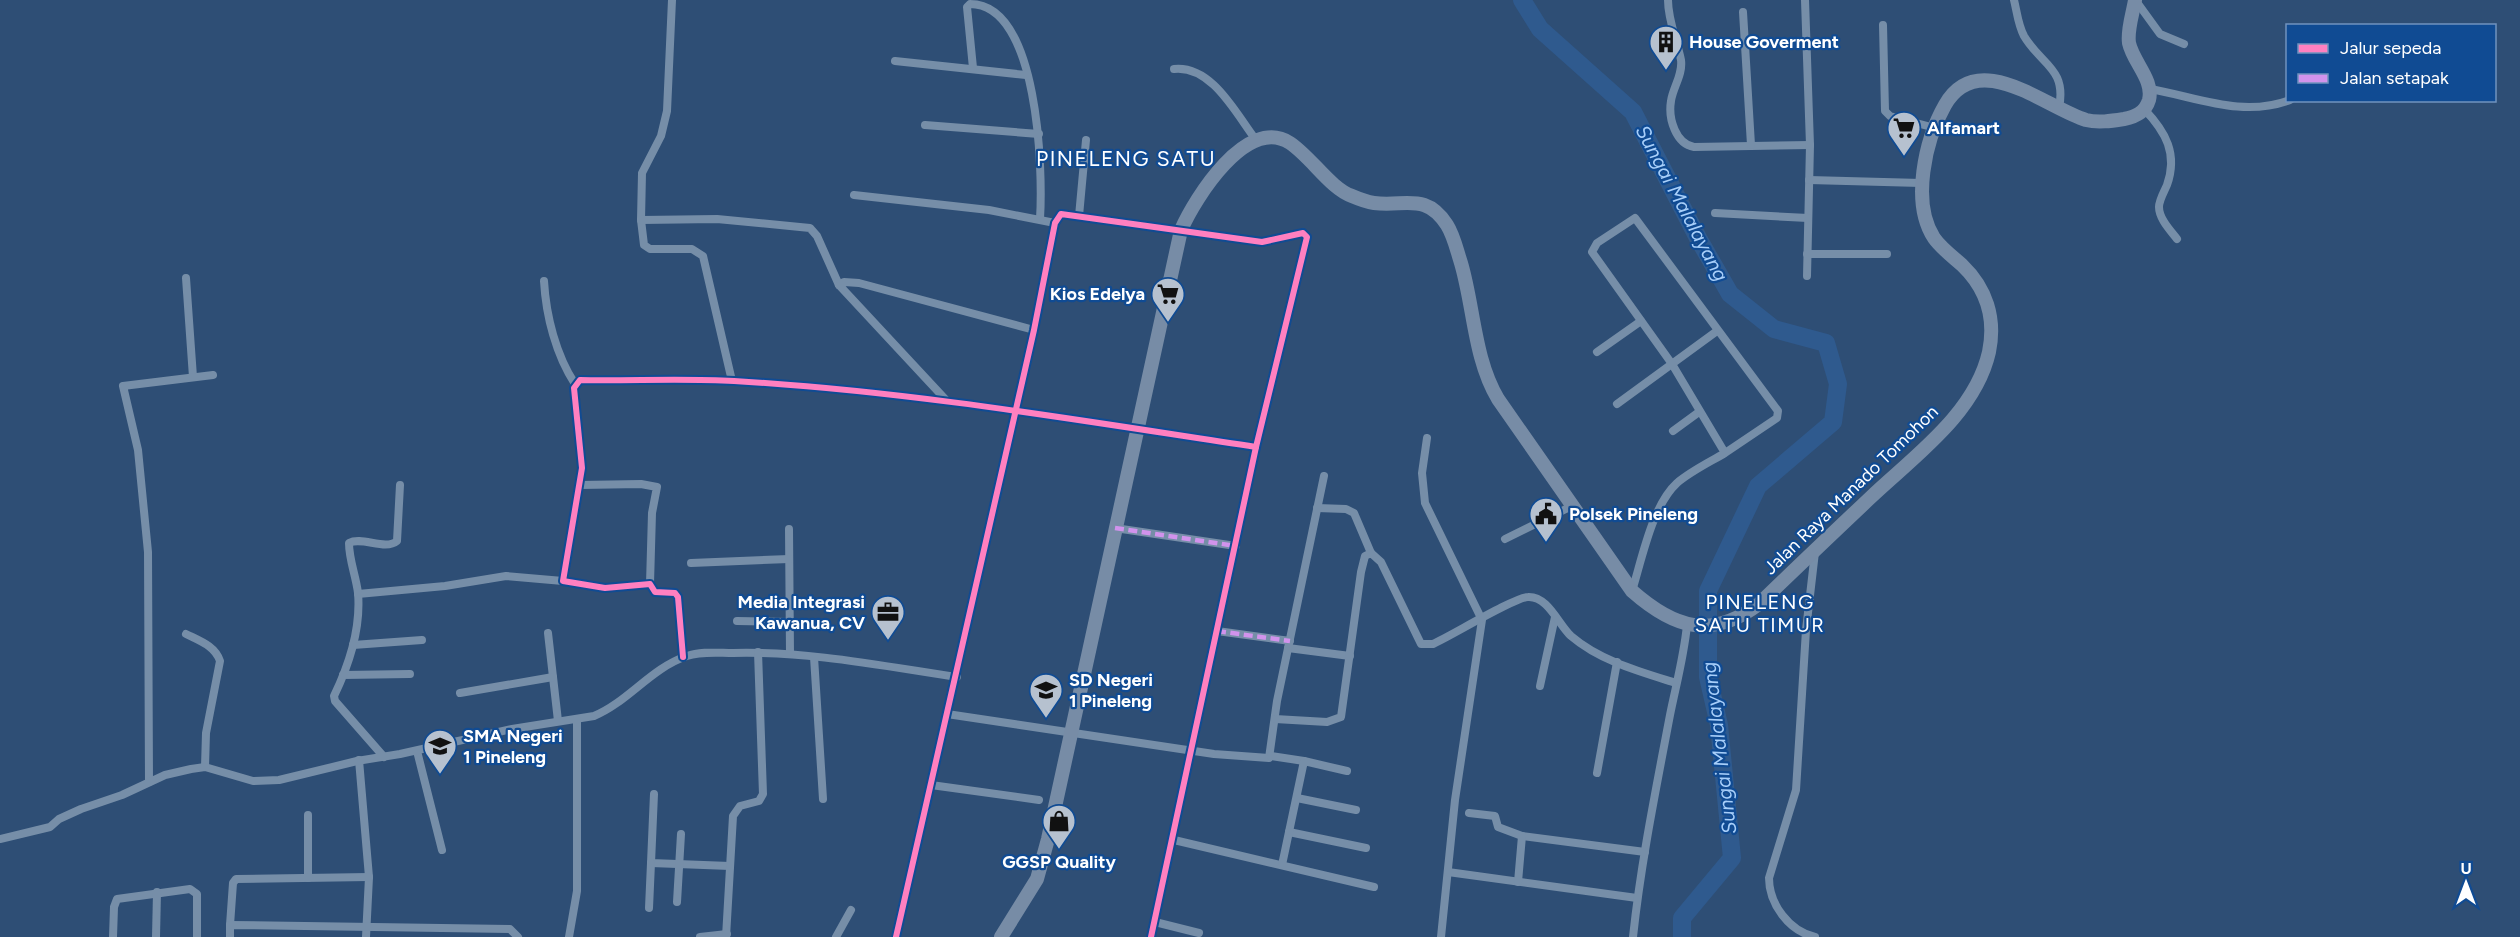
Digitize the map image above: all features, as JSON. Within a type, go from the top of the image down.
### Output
[{"type":"highway","points":[[2135,0],[2130,44],[2150,89],[2144,110]]},
{"type":"highway","name":"Jalan Raya Manado Tomohon","points":[[1691,626],[1720,624],[1742,617],[1925,448],[1972,393],[1989,351],[1989,304],[1971,274],[1935,239],[1922,203],[1921,183],[1935,128],[1949,99],[1965,87],[1978,82],[2011,84],[2080,118],[2102,122],[2130,118],[2144,110]]},
{"type":"highway","points":[[1001,937],[1037,879],[1181,230],[1190,209],[1205,187],[1233,158],[1256,140],[1274,138],[1290,143],[1350,195],[1374,203],[1419,202],[1440,216],[1450,230],[1458,251],[1469,290],[1479,346],[1491,387],[1632,591],[1652,609],[1691,626]]},
{"type":"street","points":[[672,0],[667,111],[661,136],[643,169],[641,220],[647,249],[692,249],[700,253],[705,260],[732,381]]},
{"type":"street","points":[[1668,0],[1669,15],[1681,61],[1671,102],[1677,136],[1686,146],[1810,145]]},
{"type":"street","points":[[1805,0],[1810,145],[1807,276]]},
{"type":"street","points":[[2014,0],[2019,26],[2025,38],[2051,66],[2059,80],[2062,92],[2059,108]]},
{"type":"street","points":[[2135,0],[2160,34],[2184,44]]},
{"type":"street","points":[[973,68],[967,7],[970,4],[988,8],[1009,28],[1026,75],[1039,134],[1040,219]]},
{"type":"street","points":[[1743,12],[1751,145]]},
{"type":"street","points":[[1883,26],[1885,111],[1890,116],[1935,128]]},
{"type":"street","points":[[895,61],[1026,75]]},
{"type":"street","points":[[1174,69],[1191,69],[1213,85],[1256,140]]},
{"type":"street","points":[[2150,89],[2184,95],[2216,105],[2242,108],[2269,107],[2286,101]]},
{"type":"street","points":[[2144,110],[2165,134],[2170,151],[2172,161],[2159,207],[2162,219],[2177,240]]},
{"type":"street","points":[[926,125],[1039,134]]},
{"type":"street","points":[[1079,216],[1086,141]]},
{"type":"street","points":[[1809,180],[1921,183]]},
{"type":"street","points":[[854,195],[956,206],[1054,223]]},
{"type":"street","points":[[1715,213],[1808,218]]},
{"type":"street","points":[[896,937],[957,677],[1034,330],[1054,223],[1061,214],[1268,242],[1297,233],[1307,237],[1256,447],[1174,840],[1151,937]]},
{"type":"street","points":[[1632,591],[1655,519],[1669,493],[1684,478],[1725,453],[1762,430],[1778,415],[1635,218],[1597,243],[1592,252],[1672,364],[1725,453]]},
{"type":"street","points":[[641,220],[717,219],[810,228],[817,236],[839,285],[946,400]]},
{"type":"street","points":[[1808,254],[1887,254]]},
{"type":"street","points":[[186,278],[193,377]]},
{"type":"street","points":[[544,281],[545,302],[554,336],[567,371],[575,384],[582,465],[563,581]]},
{"type":"street","points":[[839,285],[844,282],[859,283],[1034,330]]},
{"type":"street","points":[[1597,352],[1641,321]]},
{"type":"street","points":[[1617,404],[1717,331]]},
{"type":"street","points":[[149,782],[148,552],[138,450],[123,386],[213,375]]},
{"type":"street","points":[[575,384],[580,380],[732,381],[946,400],[1136,431],[1256,447]]},
{"type":"street","points":[[1673,431],[1700,412]]},
{"type":"street","points":[[1427,438],[1422,473],[1425,503],[1482,620],[1455,800],[1441,937]]},
{"type":"street","points":[[1271,756],[1275,719],[1289,645],[1324,476]]},
{"type":"street","points":[[580,485],[641,484],[657,487],[652,513],[650,584],[655,592],[675,593],[678,597],[683,657]]},
{"type":"street","points":[[384,757],[335,701],[353,645],[358,594],[348,543],[356,541],[392,544],[397,541],[400,485]]},
{"type":"street","points":[[1505,539],[1572,506]]},
{"type":"street","points":[[1317,508],[1346,509],[1354,513],[1371,553],[1381,562],[1421,644],[1433,644],[1482,620],[1512,602],[1529,597],[1544,603],[1579,642],[1617,662],[1676,683]]},
{"type":"street","points":[[1115,528],[1236,546]]},
{"type":"street","points":[[789,529],[790,654]]},
{"type":"street","points":[[1815,551],[1806,630],[1796,796],[1769,878],[1769,889],[1781,913],[1798,931],[1815,937]]},
{"type":"street","points":[[1275,719],[1327,722],[1341,717],[1361,572],[1365,556],[1371,553]]},
{"type":"street","points":[[691,563],[789,559]]},
{"type":"street","points":[[358,594],[438,587],[506,576],[563,581],[605,588],[650,584]]},
{"type":"street","points":[[1540,686],[1555,617]]},
{"type":"street","points":[[737,621],[789,622]]},
{"type":"street","points":[[1633,937],[1637,898],[1676,683],[1691,626]]},
{"type":"street","points":[[1217,631],[1350,656]]},
{"type":"street","points":[[548,633],[558,721]]},
{"type":"street","points":[[186,634],[207,644],[217,653],[220,661],[206,733],[205,766]]},
{"type":"street","points":[[353,645],[422,640]]},
{"type":"street","points":[[700,937],[727,935],[734,813],[741,806],[759,801],[763,792],[758,652]]},
{"type":"street","points":[[0,839],[50,827],[59,819],[149,782],[205,766],[260,782],[308,775],[359,760],[417,751],[577,719],[606,711],[652,676],[683,657],[703,653],[790,654],[957,677]]},
{"type":"street","points":[[814,657],[823,799]]},
{"type":"street","points":[[1597,773],[1617,662]]},
{"type":"street","points":[[343,675],[410,674]]},
{"type":"street","points":[[460,693],[553,677]]},
{"type":"street","points":[[947,714],[1191,751],[1261,759],[1271,756],[1347,771]]},
{"type":"street","points":[[569,937],[577,891],[577,719]]},
{"type":"street","points":[[417,751],[442,850]]},
{"type":"street","points":[[359,760],[369,877],[367,933]]},
{"type":"street","points":[[1282,866],[1304,761]]},
{"type":"street","points":[[931,785],[1039,800]]},
{"type":"street","points":[[649,908],[654,794]]},
{"type":"street","points":[[1297,798],[1356,810]]},
{"type":"street","points":[[1468,813],[1495,816],[1498,827],[1522,836],[1645,852]]},
{"type":"street","points":[[308,815],[308,878]]},
{"type":"street","points":[[1289,832],[1365,848]]},
{"type":"street","points":[[677,902],[681,834]]},
{"type":"street","points":[[1518,882],[1522,836]]},
{"type":"street","points":[[1174,840],[1374,887]]},
{"type":"street","points":[[651,863],[730,866]]},
{"type":"street","points":[[1448,872],[1637,898]]},
{"type":"street","points":[[230,937],[233,883],[236,879],[369,877]]},
{"type":"street","points":[[113,937],[114,907],[117,899],[190,889],[196,891],[196,937]]},
{"type":"street","points":[[156,937],[157,892]]},
{"type":"street","points":[[836,937],[851,910]]},
{"type":"street","points":[[1155,922],[1199,933]]},
{"type":"street","points":[[230,925],[367,933],[510,929],[518,937]]},
{"type":"waterway","name":"Sungai Malalayang","points":[[1522,0],[1540,29],[1633,112],[1698,238],[1730,294],[1774,329],[1826,343],[1838,384],[1833,422],[1758,486],[1708,591],[1708,677],[1719,725],[1732,858],[1682,918],[1682,937]]},
{"type":"marked path","points":[[1115,528],[1236,546]]},
{"type":"marked path","points":[[1217,631],[1290,641]]},
{"type":"cycle path","points":[[896,937],[1034,330],[1055,223],[1061,214],[1262,242],[1303,233],[1307,237],[1256,447],[1151,937]]},
{"type":"cycle path","points":[[683,657],[678,597],[675,593],[655,592],[650,584],[605,588],[563,581],[582,468],[574,388],[580,380],[715,380],[865,392],[996,408],[1256,447]]},
{"type":"place","name":"House Goverment","points":[[1666,71]]},
{"type":"place","name":"Alfamart","points":[[1904,157]]},
{"type":"place","name":"Kios Edelya","points":[[1168,323]]},
{"type":"place","name":"Polsek Pineleng","points":[[1546,543]]},
{"type":"place","name":"Media Integrasi Kawanua, CV","points":[[888,641]]},
{"type":"place","name":"SD Negeri 1 Pineleng","points":[[1046,719]]},
{"type":"place","name":"SMA Negeri 1 Pineleng","points":[[440,775]]},
{"type":"place","name":"GGSP Quality","points":[[1059,850]]},
{"type":"district","name":"PINELENG SATU","points":[[1126,158]]},
{"type":"district","name":"PINELENG SATU TIMUR","points":[[1760,614]]}]
